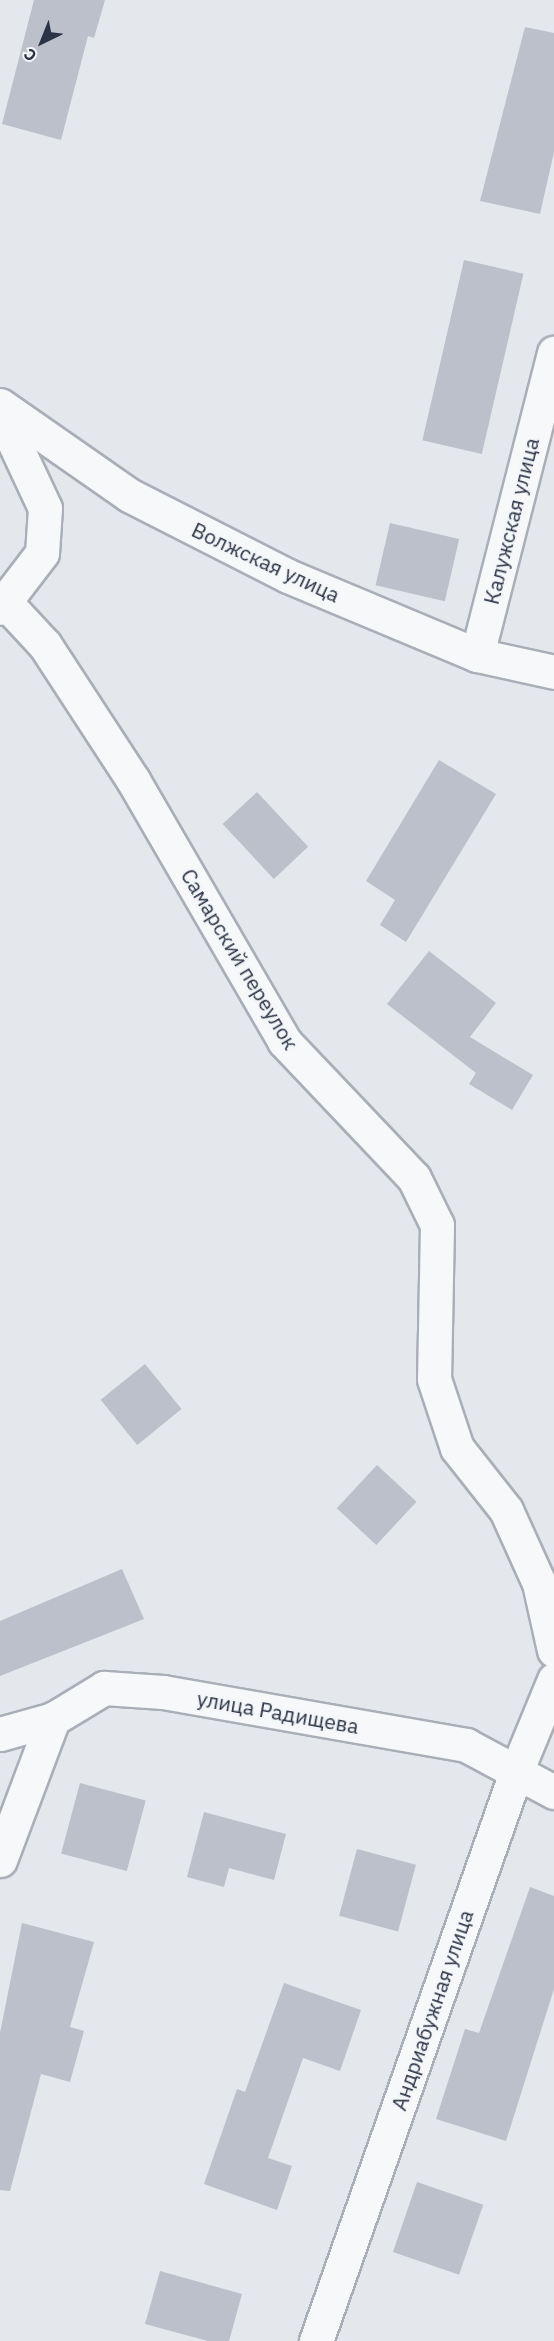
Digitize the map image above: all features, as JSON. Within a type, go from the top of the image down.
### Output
[{"type":"street","name":"Калужская улица","points":[[477,655],[554,353]]},
{"type":"street","name":"Волжская улица","points":[[0,405],[129,495],[288,576],[477,655],[554,672]]},
{"type":"street","points":[[0,412],[45,508],[42,553],[2,605]]},
{"type":"street","name":"Самарский переулок","points":[[2,605],[45,645],[133,780],[284,1041],[414,1178],[437,1225],[434,1379],[457,1448],[506,1510],[539,1583],[554,1650]]},
{"type":"street","name":"Андриабужная улица","points":[[316,2341],[516,1772],[554,1680]]},
{"type":"street","name":"улица Радищева","points":[[0,1734],[53,1719],[104,1688],[163,1692],[466,1745],[554,1792]]},
{"type":"street","points":[[0,1860],[53,1719]]},
{"type":"building","points":[[34,0],[105,0],[94,38],[88,36],[61,140],[2,124]]},
{"type":"building","points":[[525,27],[554,33],[554,152],[540,214],[480,201]]},
{"type":"building","points":[[464,260],[523,274],[482,454],[422,440]]},
{"type":"building","points":[[390,523],[459,539],[445,601],[376,585]]},
{"type":"building","points":[[439,760],[496,794],[406,942],[380,925],[395,900],[366,881]]},
{"type":"building","points":[[257,792],[308,847],[274,879],[223,824]]},
{"type":"building","points":[[429,951],[496,1003],[470,1037],[533,1075],[512,1110],[469,1084],[476,1073],[387,1004]]},
{"type":"building","points":[[145,1364],[182,1409],[137,1445],[101,1400]]},
{"type":"building","points":[[377,1465],[416,1502],[376,1545],[337,1508]]},
{"type":"building","points":[[122,1569],[144,1619],[0,1676],[0,1621]]},
{"type":"building","points":[[80,1783],[146,1801],[127,1871],[61,1854]]},
{"type":"building","points":[[204,1812],[286,1834],[274,1880],[229,1868],[224,1887],[187,1877]]},
{"type":"building","points":[[357,1849],[416,1865],[398,1931],[339,1916]]},
{"type":"building","points":[[530,1887],[554,1896],[554,1989],[506,2141],[436,2119],[465,2029],[479,2033]]},
{"type":"building","points":[[22,1923],[94,1942],[70,2027],[84,2031],[70,2082],[41,2074],[10,2191],[0,2190],[0,2033]]},
{"type":"building","points":[[284,1983],[361,2010],[340,2071],[303,2058],[268,2158],[292,2166],[277,2210],[204,2184],[237,2089],[245,2092]]},
{"type":"building","points":[[417,2182],[483,2205],[459,2275],[393,2252]]},
{"type":"building","points":[[160,2271],[242,2294],[229,2341],[208,2341],[145,2324]]}]
